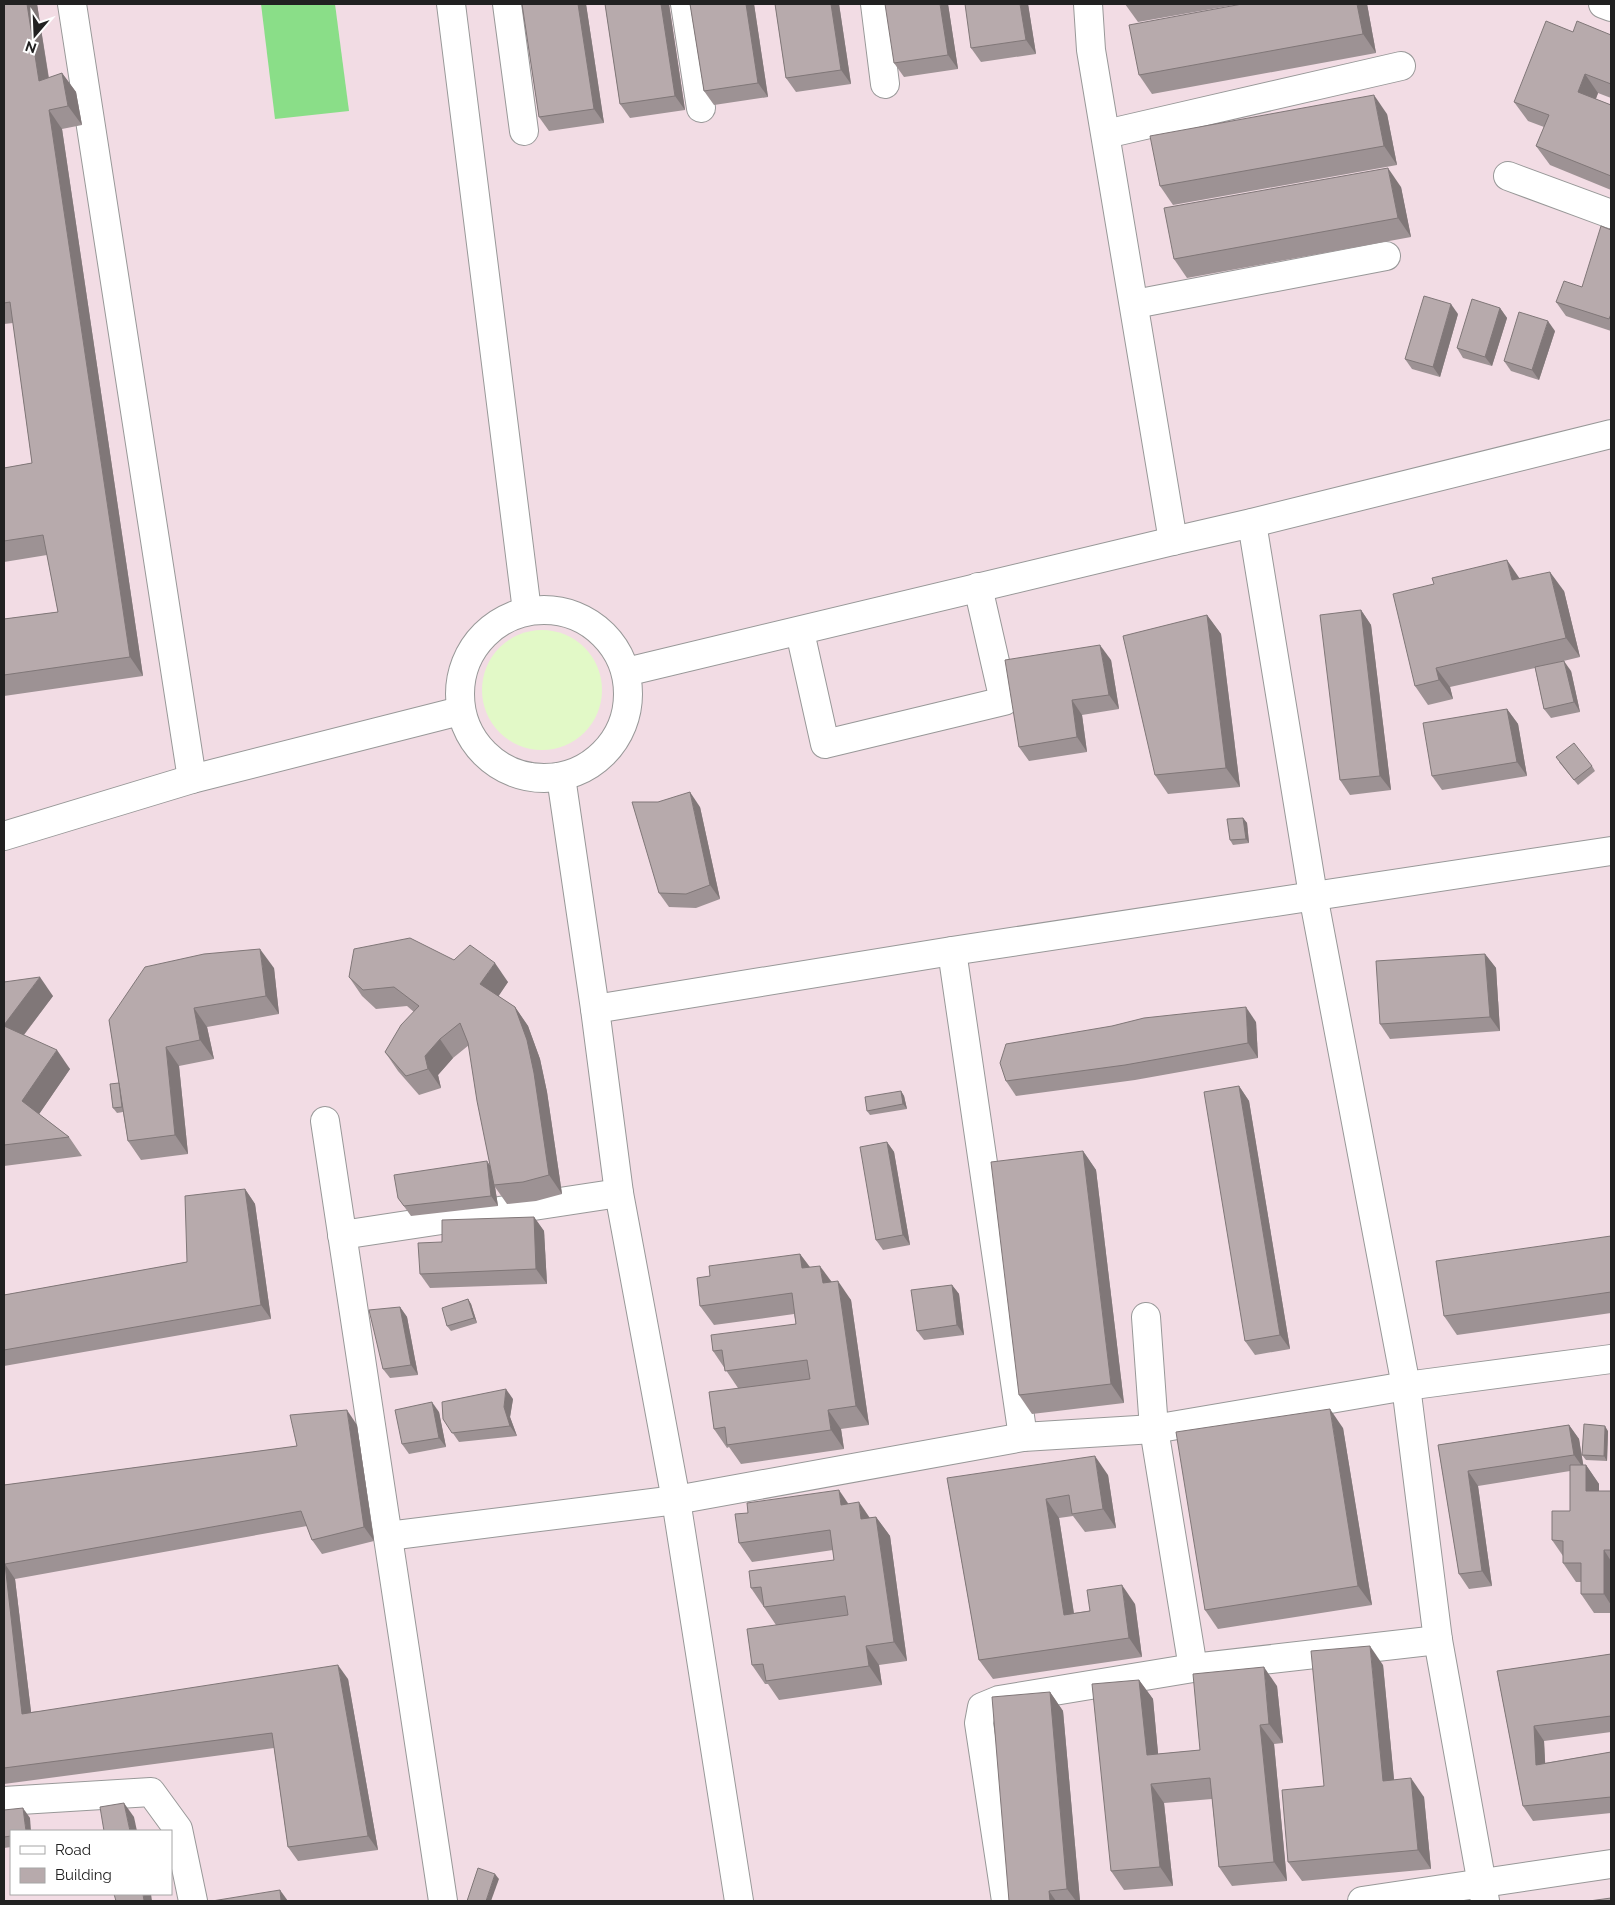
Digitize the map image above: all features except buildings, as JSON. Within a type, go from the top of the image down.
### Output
[{"type":"street","points":[[72,4],[192,779]]},
{"type":"street","points":[[451,4],[527,611]]},
{"type":"street","points":[[507,4],[524,131]]},
{"type":"street","points":[[685,4],[701,108]]},
{"type":"street","points":[[875,4],[885,84]]},
{"type":"street","points":[[1088,4],[1092,50],[1173,541]]},
{"type":"street","points":[[1603,4],[1611,7]]},
{"type":"street","points":[[1106,134],[1401,66]]},
{"type":"street","points":[[1508,176],[1611,214]]},
{"type":"street","points":[[1135,304],[1386,256]]},
{"type":"street","points":[[626,672],[688,656],[800,632],[978,587],[1252,524],[1611,434]]},
{"type":"street","points":[[1252,524],[1313,895],[1406,1386],[1438,1640],[1483,1892]]},
{"type":"street","points":[[800,632],[825,744],[1004,701],[978,587]]},
{"type":"street","points":[[553,610],[577,617],[599,630],[616,649],[626,672],[628,700],[623,726],[608,750],[587,767],[561,777],[535,779],[509,772],[487,757],[470,736],[460,711],[459,684],[466,659],[481,636],[502,620],[527,611],[553,610]]},
{"type":"street","points":[[4,836],[192,779],[460,711]]},
{"type":"street","points":[[561,777],[595,1009],[619,1193],[676,1500],[739,1901]]},
{"type":"street","points":[[595,1009],[952,951],[1611,851]]},
{"type":"street","points":[[952,951],[1023,1437]]},
{"type":"street","points":[[325,1121],[443,1901]]},
{"type":"street","points":[[342,1234],[619,1193]]},
{"type":"street","points":[[1146,1317],[1154,1429],[1193,1668]]},
{"type":"street","points":[[388,1536],[676,1500],[1023,1437],[1154,1429],[1406,1386],[1611,1359]]},
{"type":"street","points":[[1006,1901],[979,1723],[982,1707],[999,1700],[1193,1668],[1438,1640]]},
{"type":"street","points":[[4,1801],[151,1792],[178,1829],[193,1901]]},
{"type":"street","points":[[1362,1901],[1483,1892],[1611,1864]]},
{"type":"shaded area","points":[[4,4],[1611,4],[1611,1901],[4,1901]]},
{"type":"green space","points":[[261,4],[335,4],[349,111],[275,119]]},
{"type":"green space","points":[[542,630],[565,634],[585,647],[598,667],[602,690],[598,713],[585,733],[565,746],[542,750],[519,746],[499,733],[486,713],[482,690],[486,667],[499,647],[519,634]]}]
